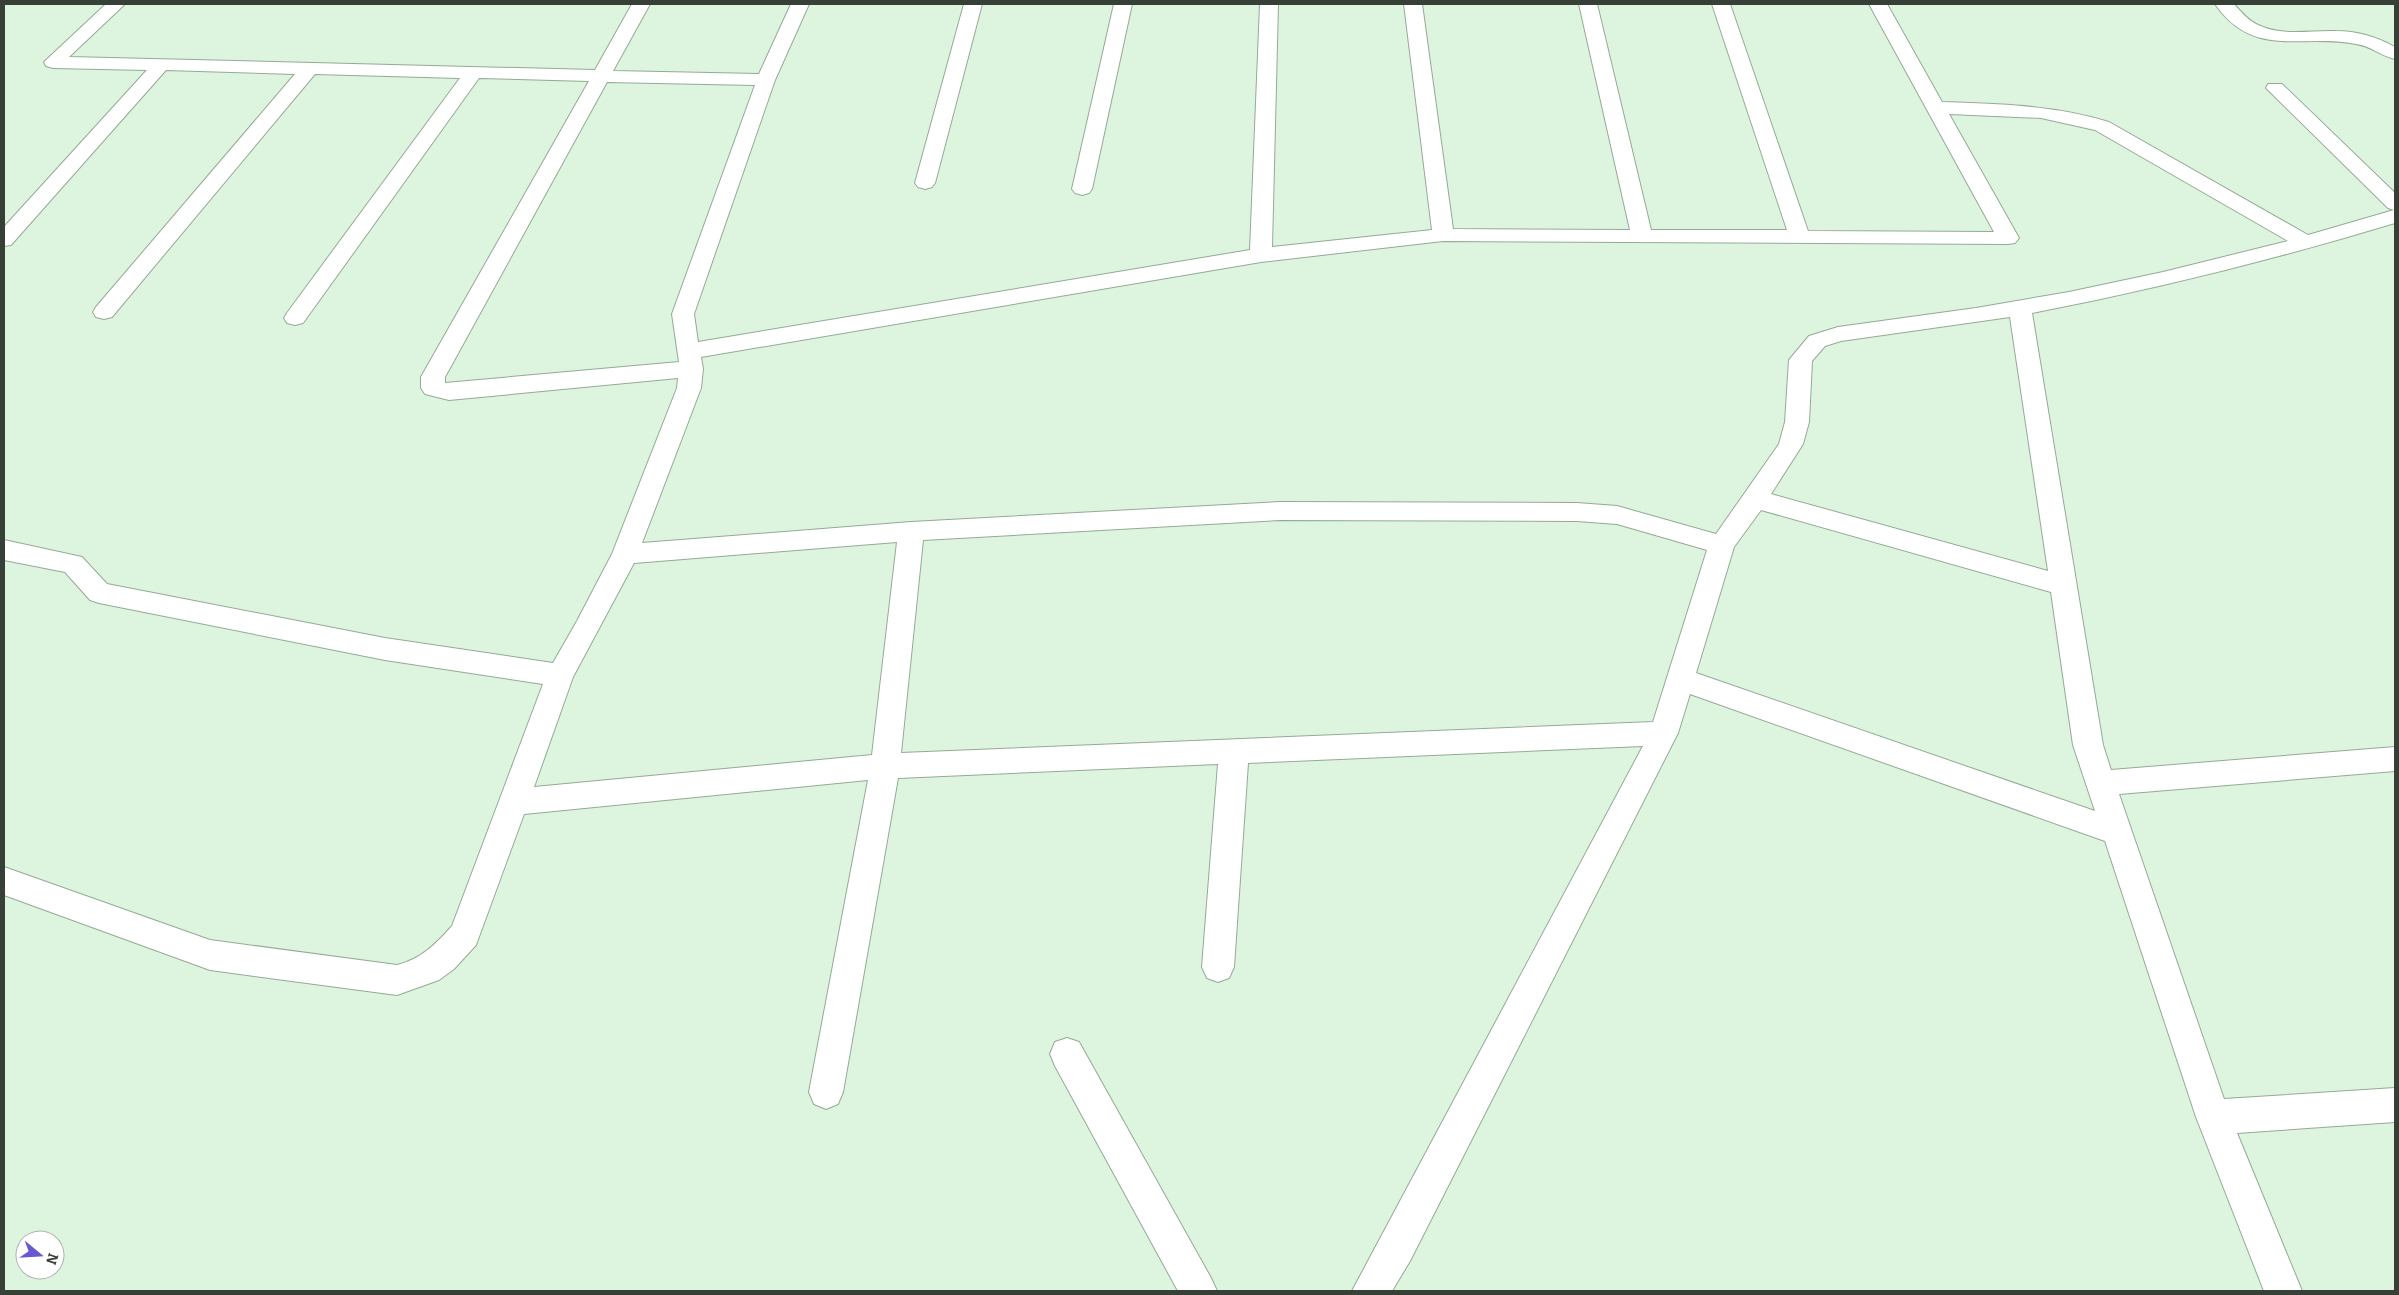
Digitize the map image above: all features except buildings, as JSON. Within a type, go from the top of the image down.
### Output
[{"type":"street","points":[[116,4],[53,62],[766,80]]},
{"type":"street","points":[[641,4],[599,76],[433,377],[433,388],[449,392],[690,360],[1261,255],[1443,235],[2008,238],[1878,4]]},
{"type":"street","points":[[4,881],[210,955],[397,980],[419,976],[444,958],[465,935],[560,675],[588,627],[625,554],[688,388],[690,360],[683,314],[766,80],[800,4]]},
{"type":"street","points":[[925,183],[972,4]]},
{"type":"street","points":[[1082,189],[1123,4]]},
{"type":"street","points":[[1261,255],[1269,4]]},
{"type":"street","points":[[1413,4],[1443,235]]},
{"type":"street","points":[[1588,4],[1642,236]]},
{"type":"street","points":[[1721,4],[1800,237]]},
{"type":"street","points":[[2224,4],[2249,27],[2265,34],[2281,37],[2353,36],[2395,32]]},
{"type":"street","points":[[2353,36],[2385,47],[2395,54]]},
{"type":"street","points":[[4,240],[161,65]]},
{"type":"street","points":[[104,312],[309,69]]},
{"type":"street","points":[[295,318],[473,73]]},
{"type":"street","points":[[2275,88],[2395,204]]},
{"type":"street","points":[[1935,108],[2058,114],[2082,118],[2102,126],[2307,243]]},
{"type":"street","points":[[1371,1291],[1402,1239],[1664,733],[1722,545],[1791,444],[1797,422],[1801,360],[1817,341],[1838,334],[2020,308],[2161,278],[2307,243],[2395,216]]},
{"type":"street","points":[[2020,308],[2088,745],[2213,1118],[2283,1291]]},
{"type":"street","points":[[1754,499],[2064,585]]},
{"type":"street","points":[[625,554],[911,531],[1280,511],[1577,512],[1625,517],[1722,545]]},
{"type":"street","points":[[826,1092],[885,766],[911,531]]},
{"type":"street","points":[[4,550],[73,564],[99,593],[385,649],[560,675]]},
{"type":"street","points":[[1681,678],[2117,832]]},
{"type":"street","points":[[514,802],[885,766],[1664,733]]},
{"type":"street","points":[[1218,967],[1234,752]]},
{"type":"street","points":[[2101,783],[2395,759]]},
{"type":"street","points":[[1067,1054],[1198,1291]]},
{"type":"street","points":[[2213,1118],[2395,1105]]}]
